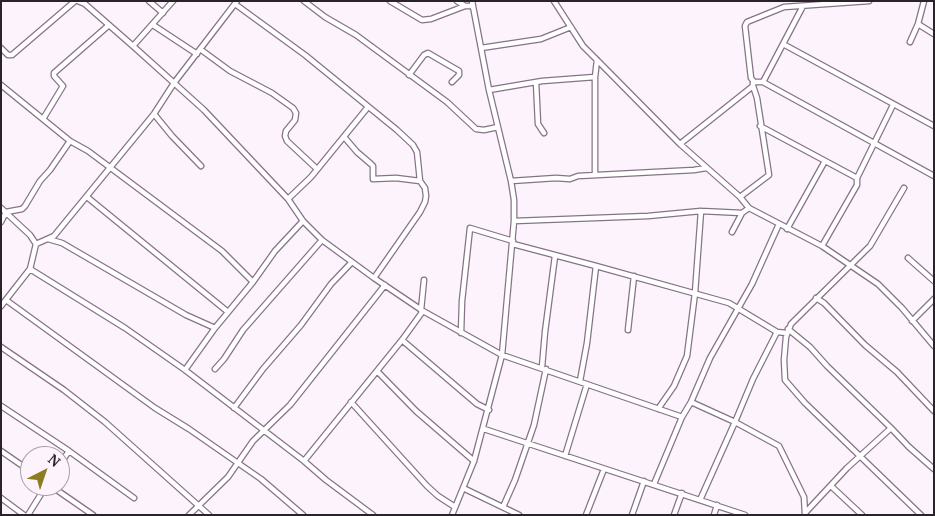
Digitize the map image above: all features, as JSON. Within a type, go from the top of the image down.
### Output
[{"type":"street","points":[[1,48],[8,55],[12,54],[76,1],[86,3],[204,110],[288,199],[303,221],[322,240],[374,278],[422,310],[502,354],[682,417]]},
{"type":"street","points":[[149,1],[163,13]]},
{"type":"street","points":[[134,46],[173,1]]},
{"type":"street","points":[[304,1],[325,17],[356,36],[446,102],[476,128],[484,130],[498,128]]},
{"type":"street","points":[[390,1],[422,20],[431,19],[472,4],[514,200],[513,243],[502,354],[484,429],[464,488],[452,515]]},
{"type":"street","points":[[457,1],[465,6]]},
{"type":"street","points":[[554,1],[583,46],[596,60],[680,144],[740,197],[749,208],[822,246],[878,284],[934,346]]},
{"type":"street","points":[[740,197],[768,175],[757,98],[749,71],[745,26],[747,22],[784,7],[869,1]]},
{"type":"street","points":[[910,42],[918,24],[924,1]]},
{"type":"street","points":[[36,244],[54,236],[87,197],[154,114],[174,83],[236,2],[368,107],[413,145],[417,152],[420,181],[424,188],[425,202],[374,278]]},
{"type":"street","points":[[764,82],[803,6]]},
{"type":"street","points":[[918,24],[934,34]]},
{"type":"street","points":[[43,119],[63,86],[54,76],[54,73],[109,25]]},
{"type":"street","points":[[153,25],[197,54]]},
{"type":"street","points":[[481,48],[540,39],[571,27]]},
{"type":"street","points":[[783,44],[934,126]]},
{"type":"street","points":[[200,49],[230,71],[272,92],[293,108],[296,113],[295,120],[286,131],[285,136],[317,169]]},
{"type":"street","points":[[409,75],[428,53],[459,71],[459,75],[452,82]]},
{"type":"street","points":[[595,175],[596,60]]},
{"type":"street","points":[[489,90],[536,82],[595,76]]},
{"type":"street","points":[[536,82],[538,124],[544,133]]},
{"type":"street","points":[[680,144],[753,84],[764,82],[934,176]]},
{"type":"street","points":[[1,85],[70,141],[88,152],[222,251],[253,282]]},
{"type":"street","points":[[822,246],[857,185],[857,178],[893,105]]},
{"type":"street","points":[[288,199],[345,138],[368,107]]},
{"type":"street","points":[[154,114],[172,136],[202,166]]},
{"type":"street","points":[[760,126],[857,178]]},
{"type":"street","points":[[345,138],[373,166],[373,180],[396,178],[420,181]]},
{"type":"street","points":[[6,212],[22,209],[25,206],[40,181],[70,141]]},
{"type":"street","points":[[787,229],[825,161]]},
{"type":"street","points":[[511,181],[570,179],[578,176],[706,168]]},
{"type":"street","points":[[904,188],[870,246],[795,318],[787,331],[784,360],[785,380],[921,515]]},
{"type":"street","points":[[87,197],[228,312]]},
{"type":"street","points":[[1,208],[30,235],[36,244],[30,270],[1,306]]},
{"type":"street","points":[[732,232],[742,213],[749,208]]},
{"type":"street","points":[[1,222],[6,212]]},
{"type":"street","points":[[514,221],[701,212],[742,213]]},
{"type":"street","points":[[658,409],[674,386],[688,356],[701,212]]},
{"type":"street","points":[[185,370],[275,251],[303,221]]},
{"type":"street","points":[[654,484],[682,417],[691,402],[710,358],[726,328],[739,309],[779,224]]},
{"type":"street","points":[[462,333],[462,302],[470,228],[555,256],[729,303],[777,332],[787,331],[810,347],[909,448],[934,469]]},
{"type":"street","points":[[48,239],[62,243],[186,315],[215,328]]},
{"type":"street","points":[[215,369],[243,330],[322,240]]},
{"type":"street","points":[[502,507],[515,480],[534,425],[544,368],[545,332],[555,256]]},
{"type":"street","points":[[908,258],[934,281]]},
{"type":"street","points":[[234,408],[262,369],[301,325],[331,284],[352,262]]},
{"type":"street","points":[[580,381],[587,343],[596,266]]},
{"type":"street","points":[[30,270],[125,328],[185,370],[373,515]]},
{"type":"street","points":[[628,330],[634,276]]},
{"type":"street","points":[[304,461],[402,340],[422,310],[424,280]]},
{"type":"street","points":[[189,515],[228,477],[263,430],[274,422],[301,392],[385,285]]},
{"type":"street","points":[[816,298],[824,302],[865,344],[897,372],[934,411]]},
{"type":"street","points":[[912,321],[934,299]]},
{"type":"street","points":[[6,300],[155,408],[189,429],[236,464],[260,479],[303,515]]},
{"type":"street","points":[[700,500],[753,379],[777,332]]},
{"type":"street","points":[[402,340],[477,404],[488,410]]},
{"type":"street","points":[[1,347],[64,390],[106,422],[209,515]]},
{"type":"street","points":[[377,371],[416,411],[474,461]]},
{"type":"street","points":[[565,456],[587,384]]},
{"type":"street","points":[[351,402],[428,486],[438,496],[455,507]]},
{"type":"street","points":[[691,402],[735,422],[779,446],[804,497],[805,514]]},
{"type":"street","points":[[1,406],[61,446]]},
{"type":"street","points":[[805,514],[860,456],[891,428]]},
{"type":"street","points":[[484,429],[745,515]]},
{"type":"street","points":[[1,451],[20,464]]},
{"type":"street","points":[[70,452],[134,498]]},
{"type":"street","points":[[586,515],[604,469]]},
{"type":"street","points":[[632,515],[644,481]]},
{"type":"street","points":[[831,486],[862,515]]},
{"type":"street","points":[[464,488],[519,515]]},
{"type":"street","points":[[674,515],[682,493]]},
{"type":"street","points":[[1,498],[26,515],[39,496]]},
{"type":"street","points":[[65,496],[93,515]]},
{"type":"street","points":[[714,515],[717,505]]}]
